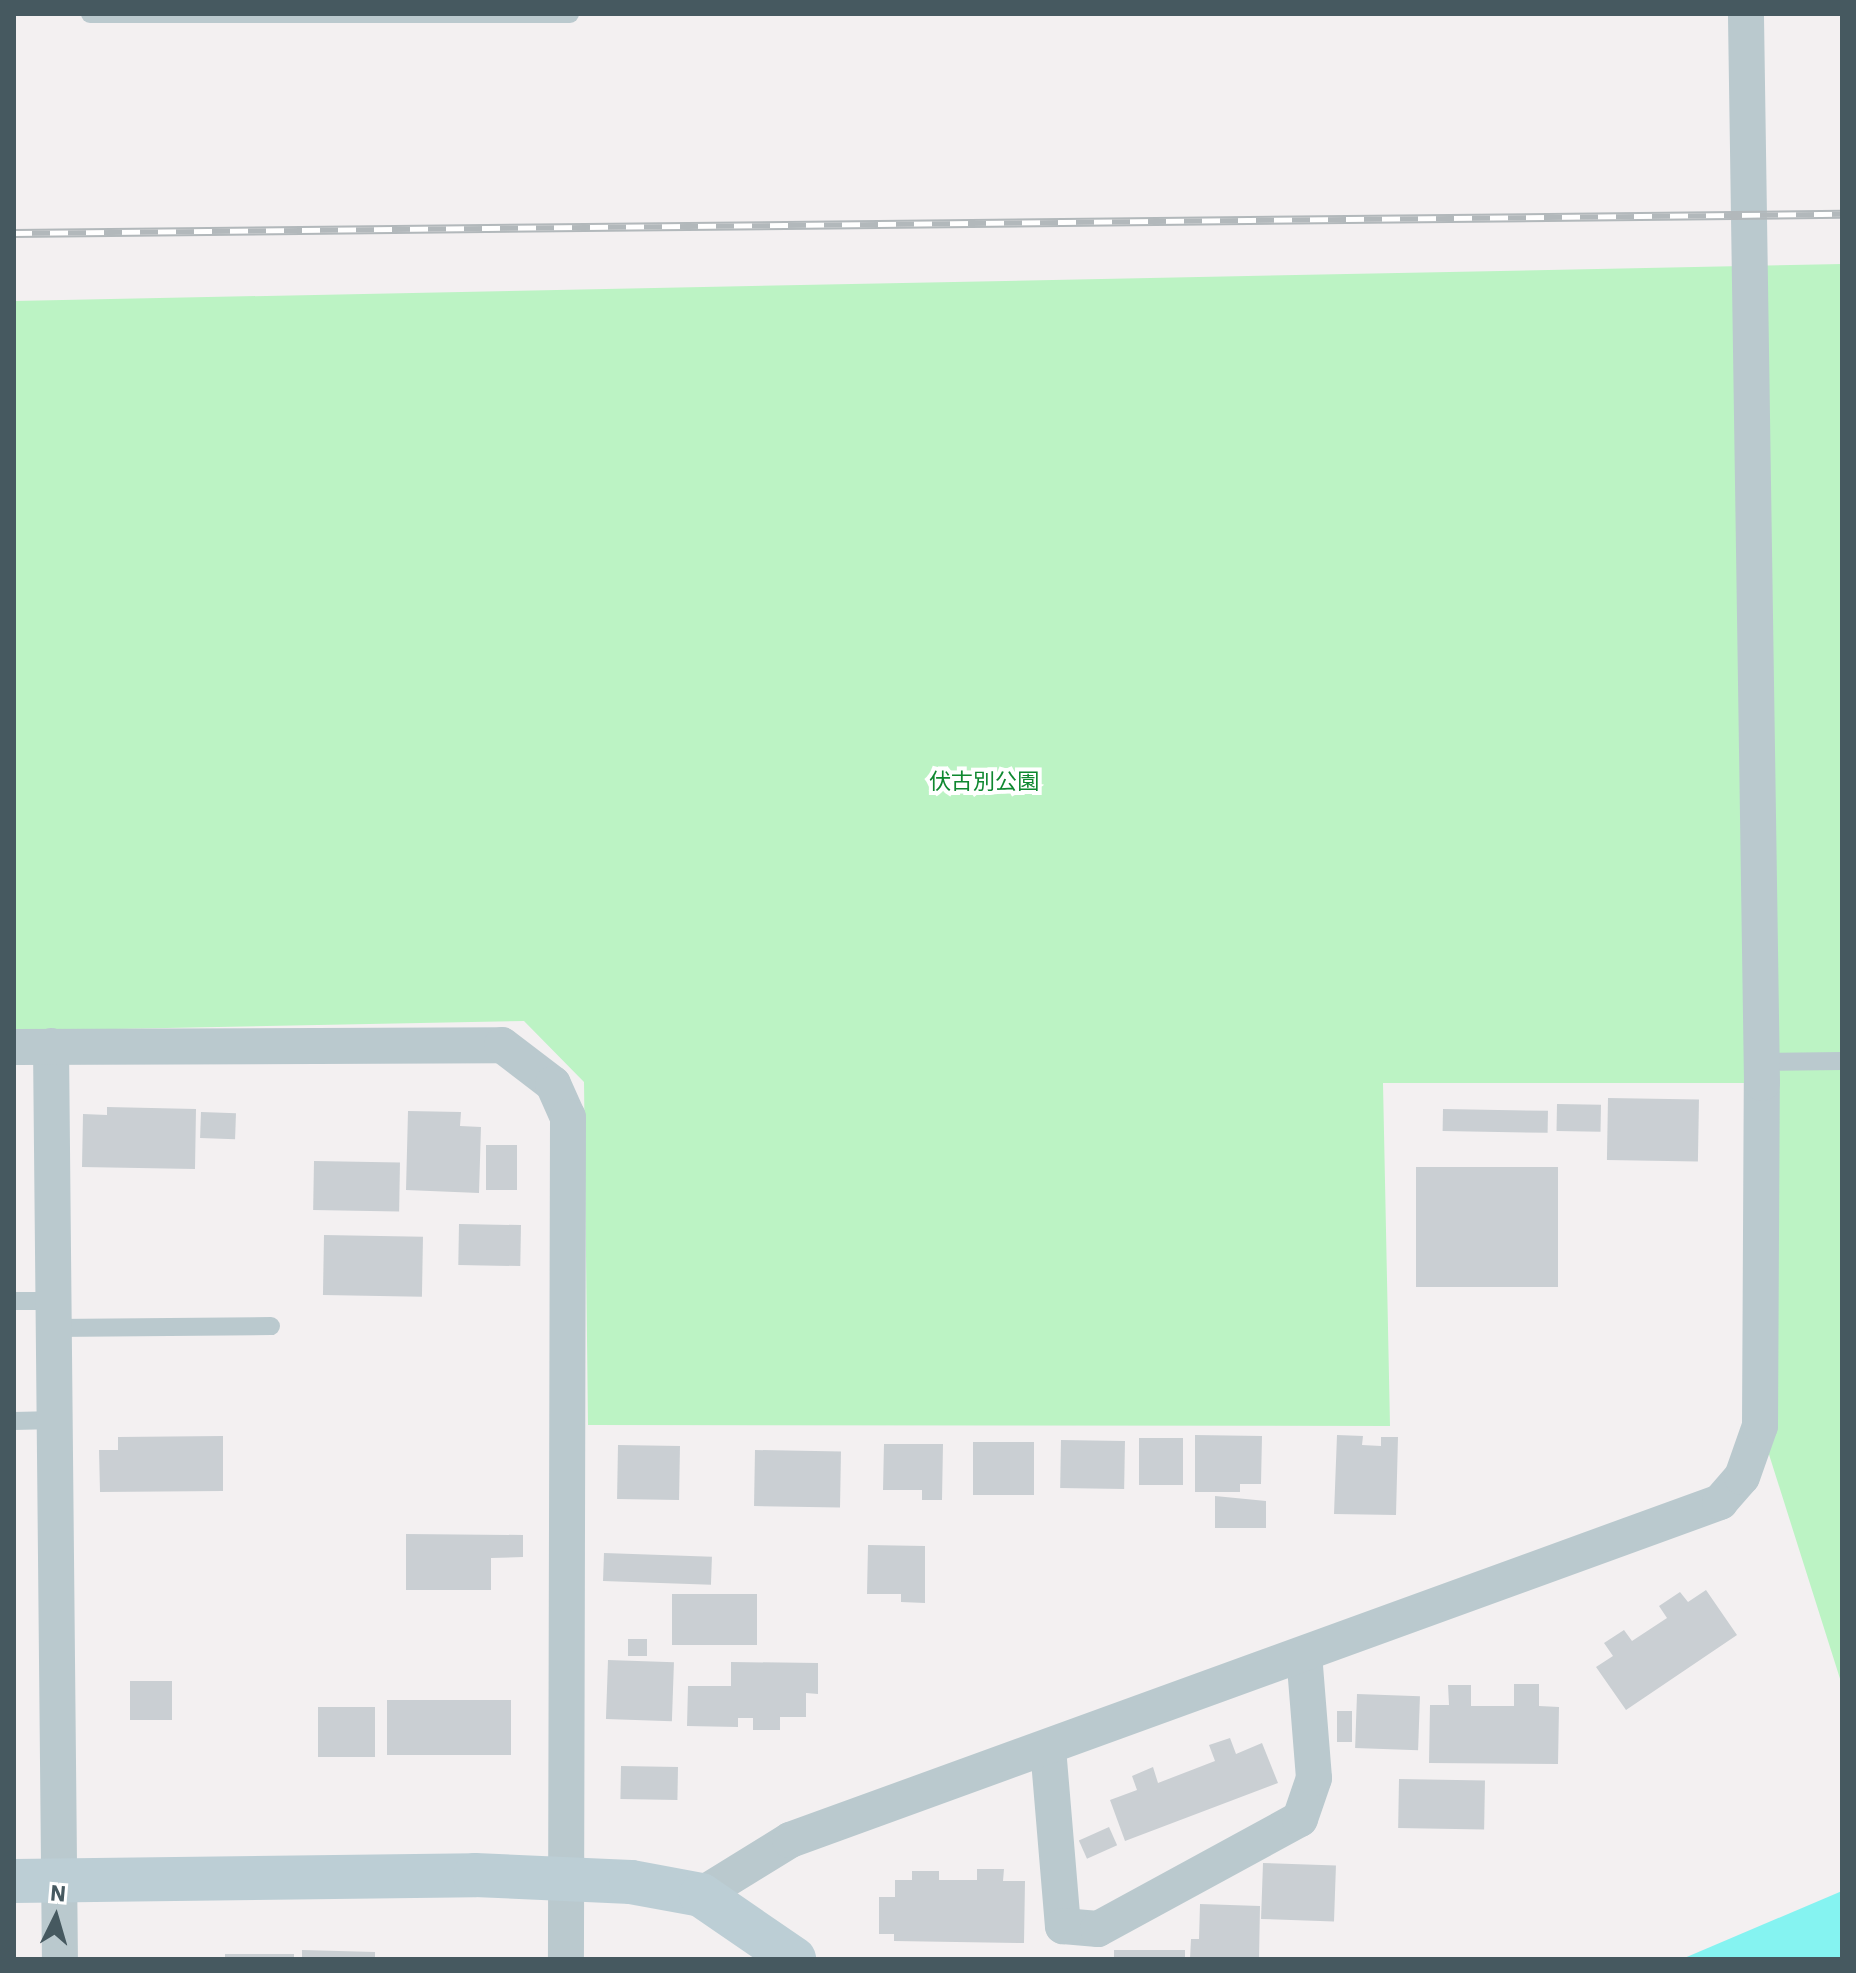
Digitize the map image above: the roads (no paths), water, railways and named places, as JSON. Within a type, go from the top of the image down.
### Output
[{"type":"street","points":[[701,1895],[790,1840],[1720,1502],[1742,1477],[1760,1426],[1761,1062],[1746,14]]},
{"type":"street","points":[[14,1047],[502,1045],[553,1084],[568,1117],[566,1959]]},
{"type":"street","points":[[51,1046],[60,1959]]},
{"type":"street","points":[[1048,1748],[1063,1926],[1098,1929],[1300,1819],[1314,1778],[1304,1654]]},
{"type":"street","points":[[14,1881],[565,1877],[701,1895],[794,1959]]},
{"type":"lane","points":[[90,14],[570,14]]},
{"type":"lane","points":[[1761,1062],[1842,1061]]},
{"type":"lane","points":[[14,1301],[54,1314],[271,1326]]},
{"type":"lane","points":[[14,1421],[55,1420]]},
{"type":"water","points":[[1842,1891],[1842,1959],[1682,1959]]},
{"type":"railway","points":[[14,233],[1842,214]]},
{"type":"park label","name":"伏古別公園","points":[[984,781]]}]
